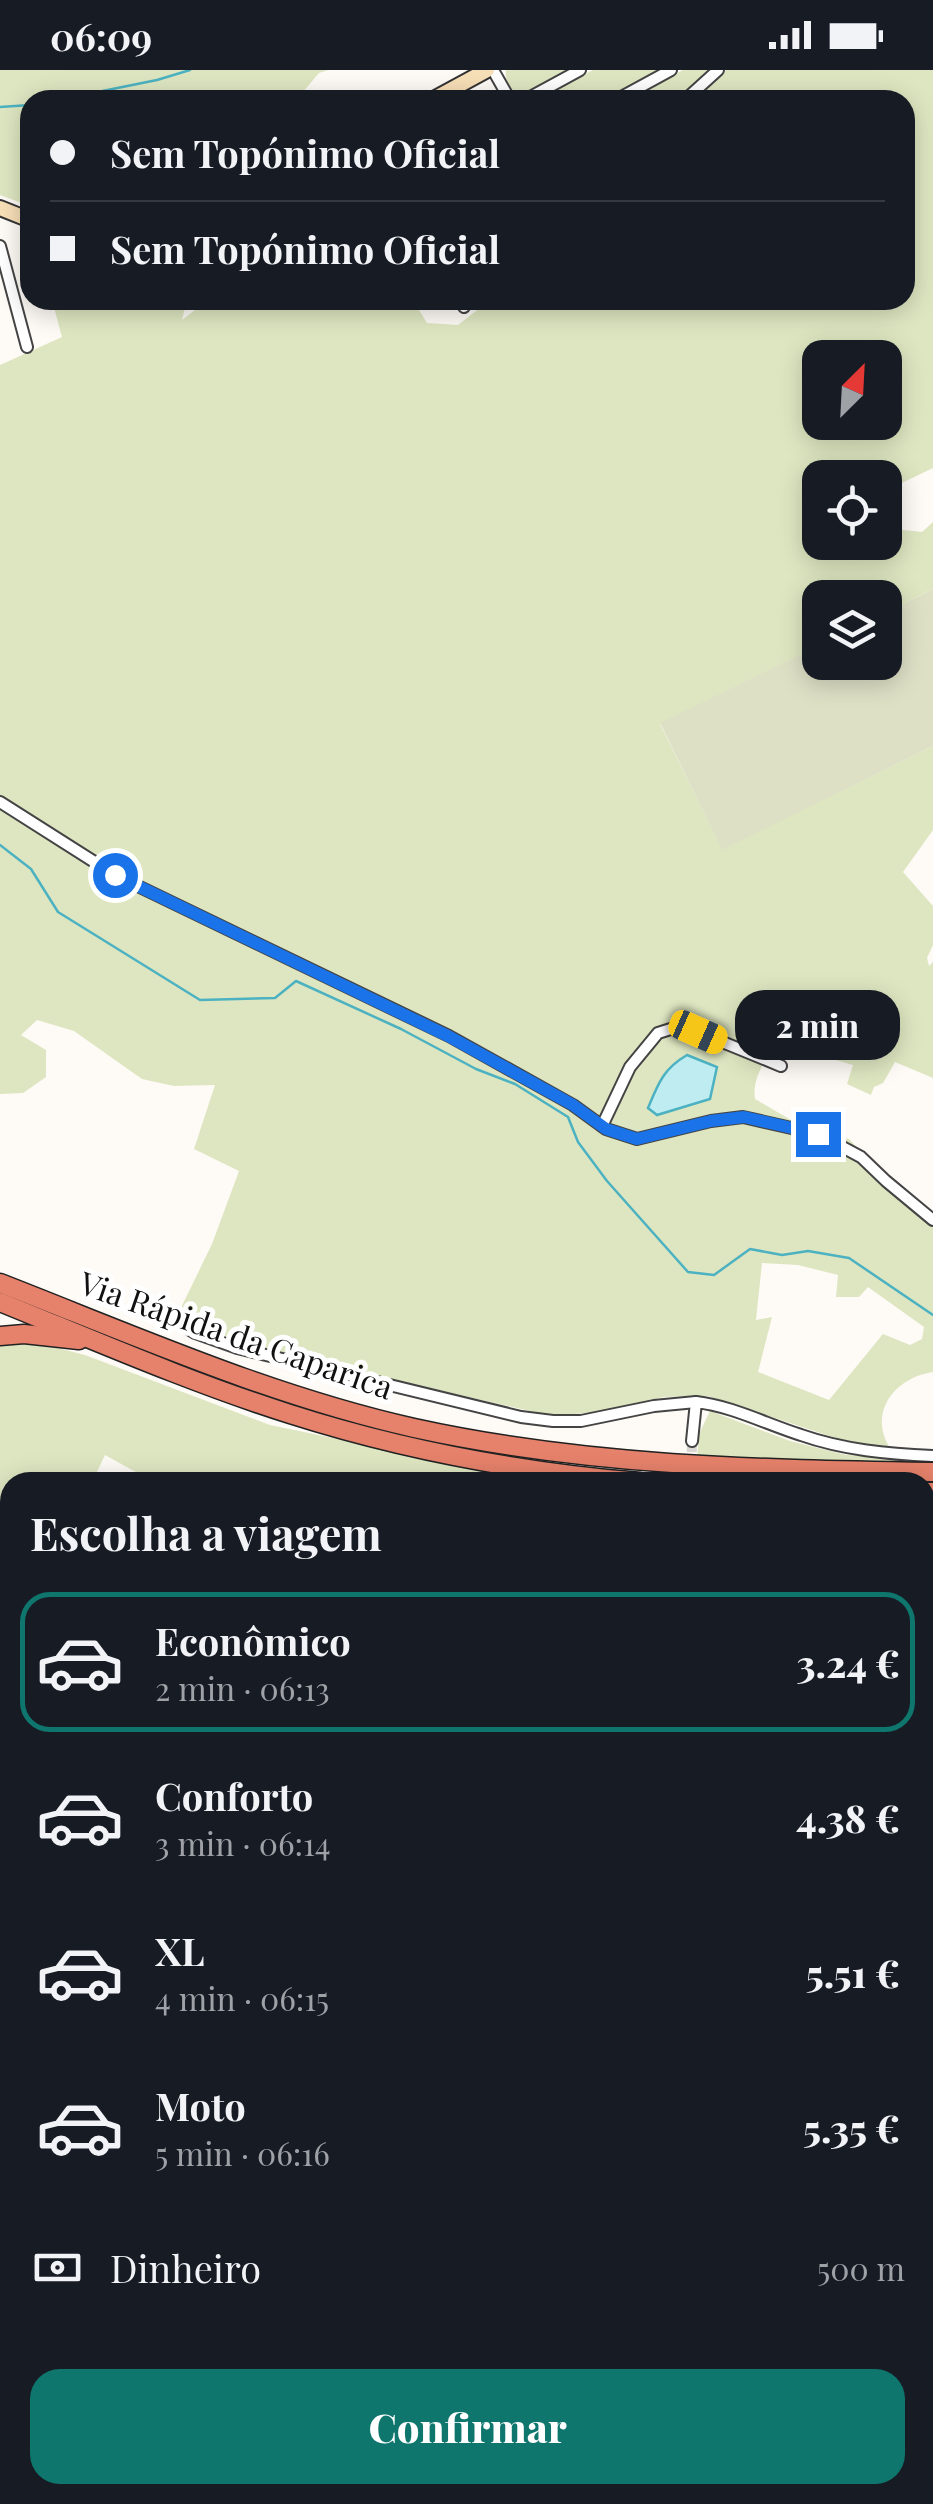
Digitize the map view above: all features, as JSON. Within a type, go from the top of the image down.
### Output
[{"type":"highway","name":"Via Rápida da Caparica","points":[[0,1280],[299,1397],[410,1428],[593,1459],[684,1466],[933,1472]]},
{"type":"highway","name":"Via Rápida da Caparica","points":[[0,1302],[292,1415],[405,1446],[553,1472]]},
{"type":"highway","points":[[0,1336],[24,1334],[99,1342]]},
{"type":"street","points":[[451,90],[490,70]]},
{"type":"street","points":[[544,90],[580,70]]},
{"type":"street","points":[[634,90],[671,70]]},
{"type":"street","points":[[697,90],[718,70]]},
{"type":"street","points":[[0,246],[27,347]]},
{"type":"street","points":[[0,802],[115,875],[448,1036],[573,1105],[602,1126],[637,1139],[744,1117],[818,1134],[862,1156],[933,1220]]},
{"type":"street","points":[[602,1126],[630,1067],[658,1032],[678,1027],[698,1032],[781,1066]]},
{"type":"street","points":[[150,1305],[196,1334],[238,1348],[522,1417],[581,1420],[696,1402],[714,1404],[804,1437],[865,1451],[933,1456]]},
{"type":"street","points":[[692,1442],[696,1402]]},
{"type":"green space","points":[[0,70],[328,70],[319,73],[305,90],[20,90],[20,202],[0,195]]},
{"type":"green space","points":[[506,70],[567,70],[529,90],[513,90]]},
{"type":"green space","points":[[593,70],[658,70],[621,90],[556,90]]},
{"type":"green space","points":[[683,70],[709,70],[687,90],[647,90]]},
{"type":"green space","points":[[726,70],[933,70],[933,468],[902,483],[902,460],[802,460],[802,560],[902,560],[902,530],[922,532],[933,522],[933,589],[902,604],[902,580],[802,580],[802,654],[660,724],[722,849],[933,746],[933,830],[903,872],[933,906],[933,945],[927,958],[929,966],[933,962],[933,1078],[895,1062],[871,1095],[847,1084],[853,1065],[777,1043],[755,1084],[755,1099],[801,1126],[849,1139],[888,1180],[933,1214],[933,1372],[907,1381],[889,1398],[882,1422],[890,1448],[851,1443],[708,1396],[664,1397],[596,1412],[552,1416],[246,1346],[177,1316],[212,1244],[239,1171],[194,1149],[215,1085],[174,1086],[142,1079],[74,1031],[37,1020],[21,1035],[46,1050],[46,1077],[23,1093],[0,1094],[0,365],[62,337],[55,310],[184,310],[182,320],[195,310],[419,310],[427,323],[458,325],[477,310],[915,310],[915,90],[704,90]],"holes":[[[762,1263],[798,1265],[838,1275],[836,1297],[859,1297],[868,1287],[924,1327],[922,1339],[910,1345],[883,1334],[829,1400],[758,1372],[772,1317],[756,1320]]]},
{"type":"green space","points":[[933,589],[933,746],[722,850],[660,723],[802,654],[802,680],[902,680],[902,604]]},
{"type":"green space","points":[[0,1345],[46,1345],[85,1355],[270,1425],[498,1472],[136,1472],[105,1455],[97,1472],[0,1472]]},
{"type":"green space","points":[[710,1411],[790,1441],[846,1455],[933,1459],[933,1464],[697,1457],[699,1434]]},
{"type":"water","points":[[687,1055],[717,1067],[710,1099],[657,1115],[648,1108],[658,1084]]},
{"type":"waterway","points":[[108,90],[190,70]]},
{"type":"waterway","points":[[0,107],[20,106]]},
{"type":"waterway","points":[[0,845],[31,869],[58,912],[200,1000],[275,998],[296,981],[476,1069],[515,1084],[568,1117],[578,1142],[607,1181],[688,1272],[714,1275],[750,1249],[782,1255],[808,1251],[849,1258],[933,1315]]},
{"type":"tunnel","points":[[691,1472],[692,1441]]},
{"type":"route","points":[[115,875],[448,1036],[573,1105],[606,1129],[637,1139],[744,1117],[818,1134]]}]
